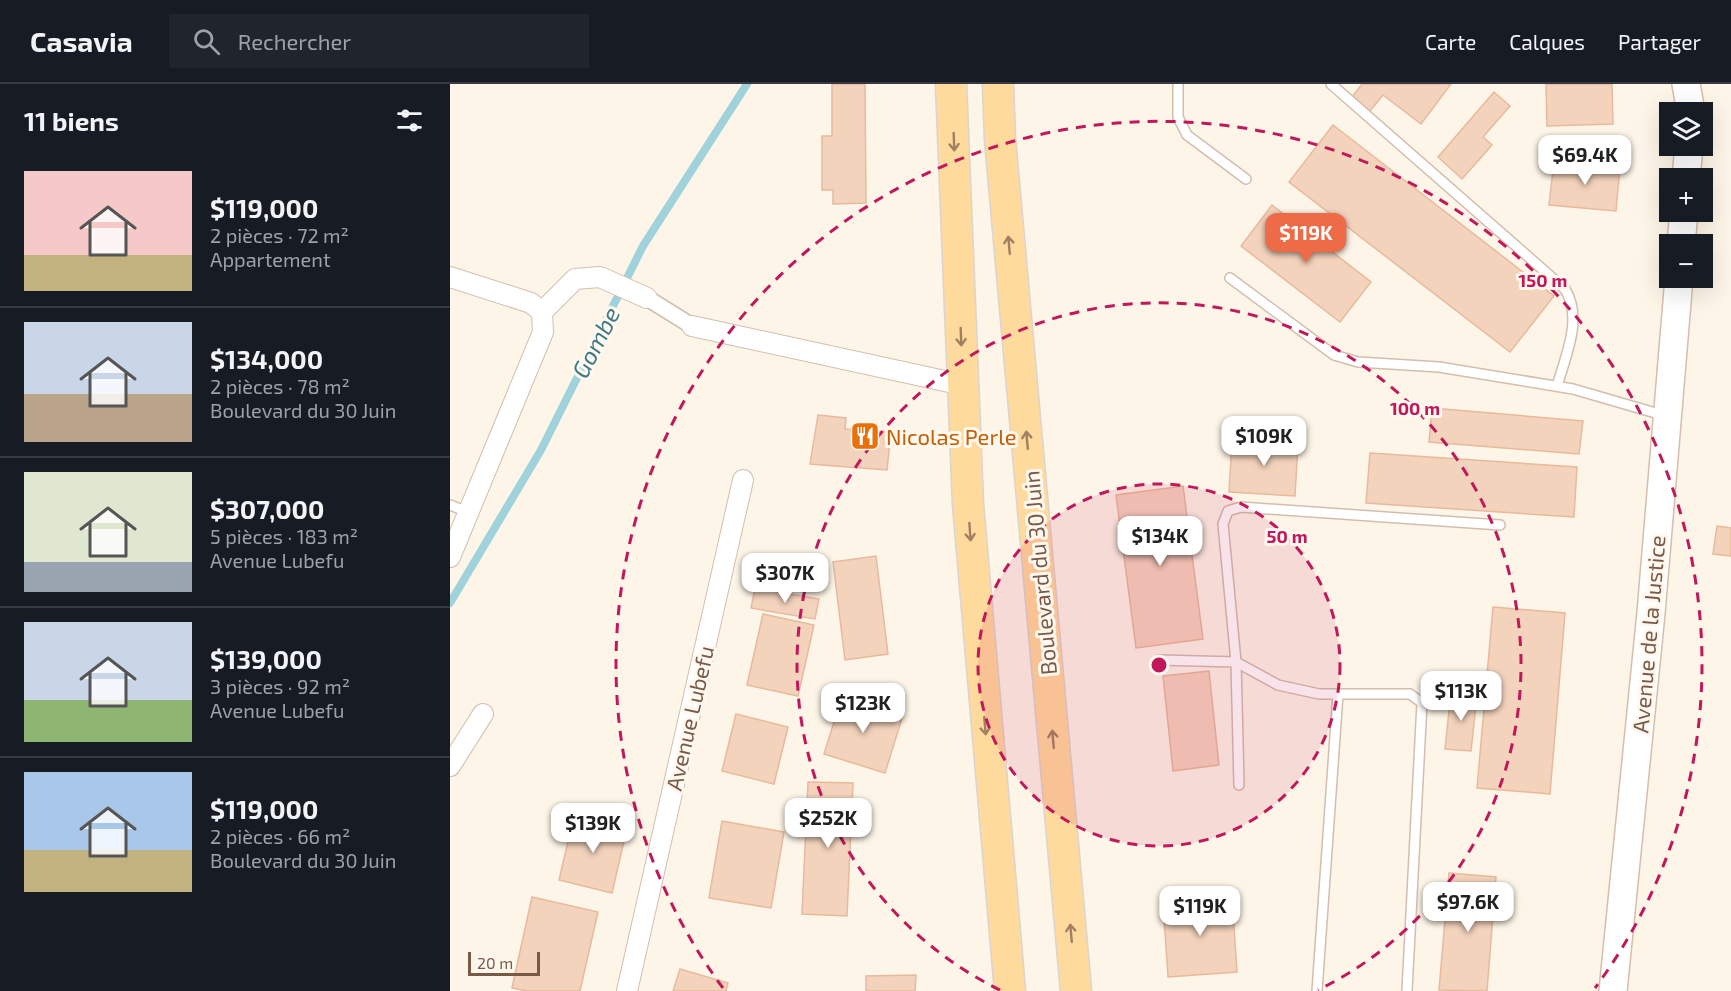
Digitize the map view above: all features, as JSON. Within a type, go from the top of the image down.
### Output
[{"type":"main road","points":[[951,84],[968,504],[1010,991]]},
{"type":"main road","name":"Boulevard du 30 Juin","points":[[998,84],[1000,139],[1076,991]]},
{"type":"main road","name":"Avenue de la Justice","points":[[1614,991],[1678,288]]},
{"type":"street","points":[[450,277],[523,300],[542,312]]},
{"type":"street","points":[[450,557],[543,332],[542,312],[575,279],[600,277],[647,298],[692,326],[963,385]]},
{"type":"street","name":"Avenue Lubefu","points":[[627,991],[743,480]]},
{"type":"street","points":[[450,766],[483,714]]},
{"type":"lane","points":[[1178,84],[1178,117],[1186,135],[1246,179]]},
{"type":"lane","points":[[1331,84],[1565,289],[1572,300],[1575,317],[1557,386]]},
{"type":"lane","points":[[1230,278],[1334,355],[1358,362],[1439,367],[1557,386],[1668,416]]},
{"type":"lane","points":[[450,505],[470,513]]},
{"type":"lane","points":[[1239,785],[1236,662],[1223,524],[1228,512],[1241,507],[1500,525]]},
{"type":"lane","points":[[1159,660],[1236,662],[1278,685],[1319,694],[1410,694],[1422,703],[1407,991]]},
{"type":"lane","points":[[1317,991],[1338,694]]},
{"type":"building","points":[[832,84],[865,84],[866,203],[833,204],[833,190],[822,190],[822,136],[832,136]]},
{"type":"building","points":[[1362,84],[1451,84],[1421,124],[1383,95],[1370,111],[1352,97]]},
{"type":"building","points":[[1546,84],[1612,84],[1613,124],[1547,126]]},
{"type":"building","points":[[1494,92],[1510,106],[1483,137],[1492,145],[1462,179],[1438,157]]},
{"type":"building","points":[[1333,125],[1554,296],[1510,352],[1289,182]]},
{"type":"building","points":[[1554,161],[1620,167],[1616,211],[1549,205]]},
{"type":"building","points":[[1272,205],[1371,282],[1340,322],[1241,246]]},
{"type":"building","points":[[1432,408],[1583,421],[1579,454],[1429,442]]},
{"type":"building","points":[[818,415],[846,418],[845,429],[891,432],[887,470],[810,464]]},
{"type":"building","points":[[1272,429],[1285,429],[1285,443],[1298,444],[1295,496],[1229,492],[1232,441],[1271,443]]},
{"type":"building","points":[[1370,453],[1577,467],[1574,517],[1366,503]]},
{"type":"building","points":[[1183,486],[1203,639],[1136,648],[1116,495]]},
{"type":"building","points":[[1717,526],[1731,528],[1731,556],[1713,554]]},
{"type":"building","points":[[876,556],[888,654],[845,660],[833,562]]},
{"type":"building","points":[[755,588],[819,599],[815,619],[751,608]]},
{"type":"building","points":[[1493,607],[1565,613],[1550,794],[1477,788]]},
{"type":"building","points":[[763,614],[814,625],[798,696],[747,685]]},
{"type":"building","points":[[1209,671],[1219,765],[1173,771],[1163,676]]},
{"type":"building","points":[[1451,692],[1477,695],[1471,751],[1445,749]]},
{"type":"building","points":[[842,696],[903,715],[885,773],[824,754]]},
{"type":"building","points":[[736,714],[788,727],[774,784],[722,771]]},
{"type":"building","points":[[808,782],[853,783],[847,916],[802,914]]},
{"type":"building","points":[[574,816],[627,828],[612,893],[559,880]]},
{"type":"building","points":[[722,821],[784,832],[771,908],[709,898]]},
{"type":"building","points":[[1449,873],[1496,877],[1487,991],[1439,990]]},
{"type":"building","points":[[532,897],[598,912],[580,991],[527,991],[512,988]]},
{"type":"building","points":[[1232,897],[1237,972],[1168,977],[1163,903]]},
{"type":"building","points":[[680,969],[728,983],[726,991],[673,991]]},
{"type":"building","points":[[916,975],[915,991],[866,991],[866,976]]},
{"type":"waterway","name":"Gombe","points":[[450,603],[541,450],[643,246],[747,84]]},
{"type":"place","name":"Nicolas Perle","points":[[865,436]]}]
